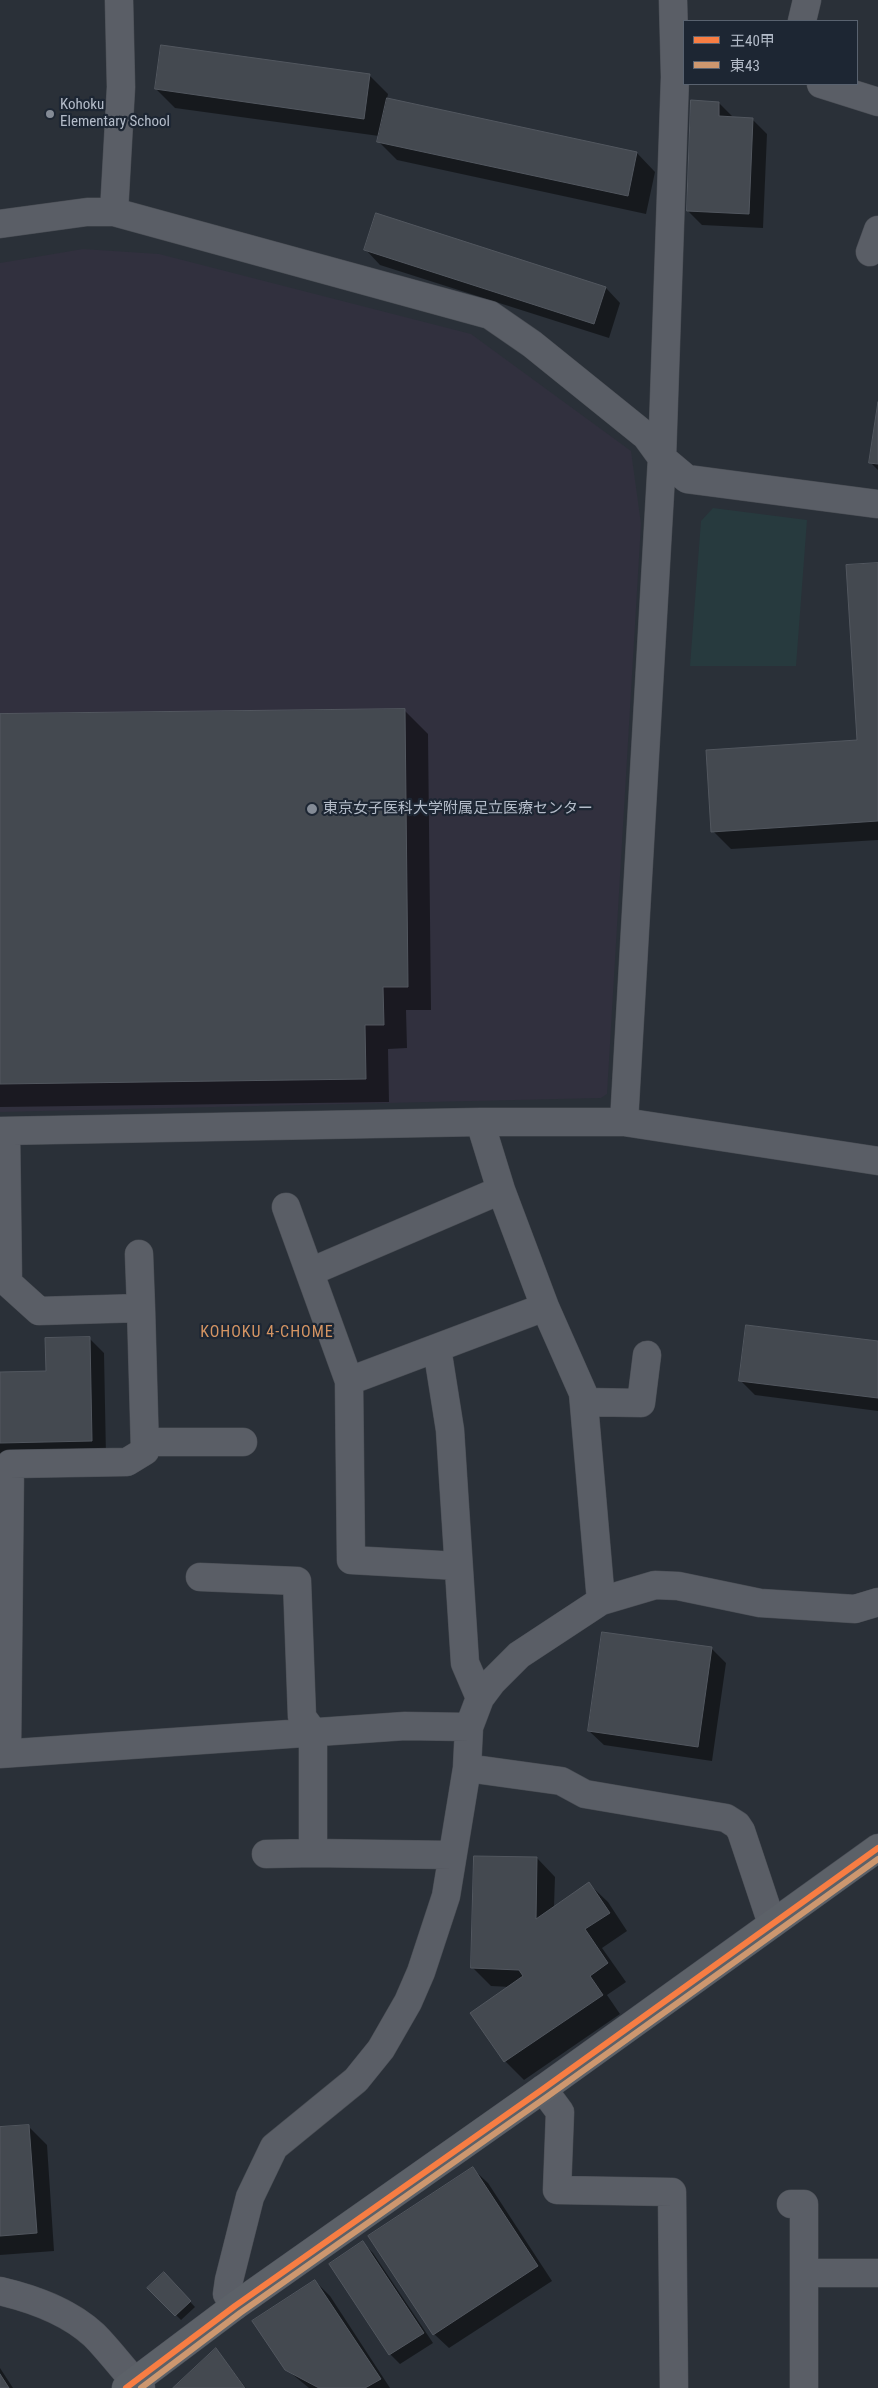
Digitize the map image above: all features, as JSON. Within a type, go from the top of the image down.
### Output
[{"type":"main road","points":[[134,2386],[235,2306],[543,2089],[878,1848]]},
{"type":"street","points":[[114,212],[121,87],[119,0]]},
{"type":"street","points":[[624,1122],[662,458],[679,77],[673,0]]},
{"type":"street","points":[[802,20],[806,0]]},
{"type":"street","points":[[824,85],[878,102]]},
{"type":"street","points":[[0,224],[87,212],[114,212],[490,316],[532,344],[646,436],[662,458],[687,479],[878,504]]},
{"type":"street","points":[[480,1122],[501,1190],[545,1307],[583,1393],[601,1601]]},
{"type":"street","points":[[140,1308],[39,1311],[8,1283],[3,1131],[480,1122],[624,1122],[878,1161]]},
{"type":"street","points":[[310,1272],[501,1190]]},
{"type":"street","points":[[286,1207],[349,1381],[351,1560],[458,1566]]},
{"type":"street","points":[[139,1254],[145,1451],[128,1462],[5,1464],[3,1754],[405,1726],[469,1727]]},
{"type":"street","points":[[349,1381],[545,1307]]},
{"type":"street","points":[[437,1348],[450,1430],[465,1663],[480,1698]]},
{"type":"street","points":[[584,1402],[641,1402],[647,1355]]},
{"type":"street","points":[[145,1442],[243,1442]]},
{"type":"street","points":[[200,1577],[297,1582],[302,1717],[313,1732],[313,1853]]},
{"type":"street","points":[[235,2306],[227,2294],[229,2280],[250,2197],[274,2147],[356,2080],[381,2048],[408,2002],[446,1896],[467,1768],[469,1727],[480,1698],[519,1655],[601,1601],[656,1585],[678,1586],[760,1603],[855,1608],[878,1602]]},
{"type":"street","points":[[467,1768],[560,1781],[585,1794],[726,1818],[737,1825],[741,1831],[772,1924]]},
{"type":"street","points":[[266,1854],[452,1855]]},
{"type":"street","points":[[543,2089],[560,2112],[557,2190],[672,2192],[674,2388]]},
{"type":"street","points":[[791,2204],[804,2204],[804,2388]]},
{"type":"street","points":[[804,2273],[878,2273]]},
{"type":"street","points":[[0,2290],[42,2303],[72,2317],[94,2335],[134,2386]]},
{"type":"shaded area","name":"東京女子医科大学附属足立医療センター","points":[[83,249],[159,254],[471,334],[631,451],[641,524],[607,1094],[601,1098],[0,1112],[0,263]]},
{"type":"green space","points":[[713,508],[807,520],[796,666],[690,666],[701,521]]},
{"type":"building","points":[[161,45],[370,74],[364,119],[155,89]]},
{"type":"building","points":[[387,98],[637,152],[628,196],[377,142]]},
{"type":"building","points":[[691,100],[719,102],[719,116],[753,118],[749,214],[687,211]]},
{"type":"building","points":[[376,213],[606,287],[594,324],[364,250]]},
{"type":"building","points":[[878,402],[878,464],[869,463]]},
{"type":"building","points":[[878,563],[878,821],[711,832],[706,750],[857,740],[846,565]]},
{"type":"building","points":[[405,709],[408,987],[383,987],[384,1025],[365,1025],[366,1079],[0,1084],[0,714]]},
{"type":"building","points":[[746,1325],[878,1341],[878,1398],[739,1381]]},
{"type":"building","points":[[90,1337],[92,1441],[0,1443],[0,1372],[46,1371],[45,1338]]},
{"type":"building","points":[[602,1632],[712,1647],[698,1747],[588,1731]]},
{"type":"building","points":[[474,1856],[537,1857],[536,1919],[589,1882],[610,1913],[585,1929],[608,1963],[590,1976],[603,1995],[504,2062],[470,2013],[523,1976],[519,1970],[471,1968]]},
{"type":"building","points":[[29,2125],[37,2233],[0,2236],[0,2127]]},
{"type":"building","points":[[473,2167],[538,2266],[433,2335],[368,2236]]},
{"type":"building","points":[[363,2241],[424,2333],[389,2355],[329,2264]]},
{"type":"building","points":[[164,2272],[191,2301],[175,2316],[147,2288]]},
{"type":"building","points":[[315,2280],[381,2379],[365,2388],[319,2388],[285,2370],[252,2321]]},
{"type":"building","points":[[216,2348],[245,2388],[173,2388]]},
{"type":"building","points":[[0,2374],[9,2388],[0,2388]]},
{"type":"transit line","name":"王40甲","points":[[126,2388],[235,2306],[543,2089],[878,1848]]},
{"type":"transit line","name":"東43","points":[[141,2388],[240,2313],[548,2096],[878,1859]]},
{"type":"place","name":"Kohoku Elementary School","points":[[50,114]]},
{"type":"place","name":"東京女子医科大学附属足立医療センター","points":[[312,809]]},
{"type":"district","name":"KOHOKU 4-CHOME","points":[[267,1333]]}]
